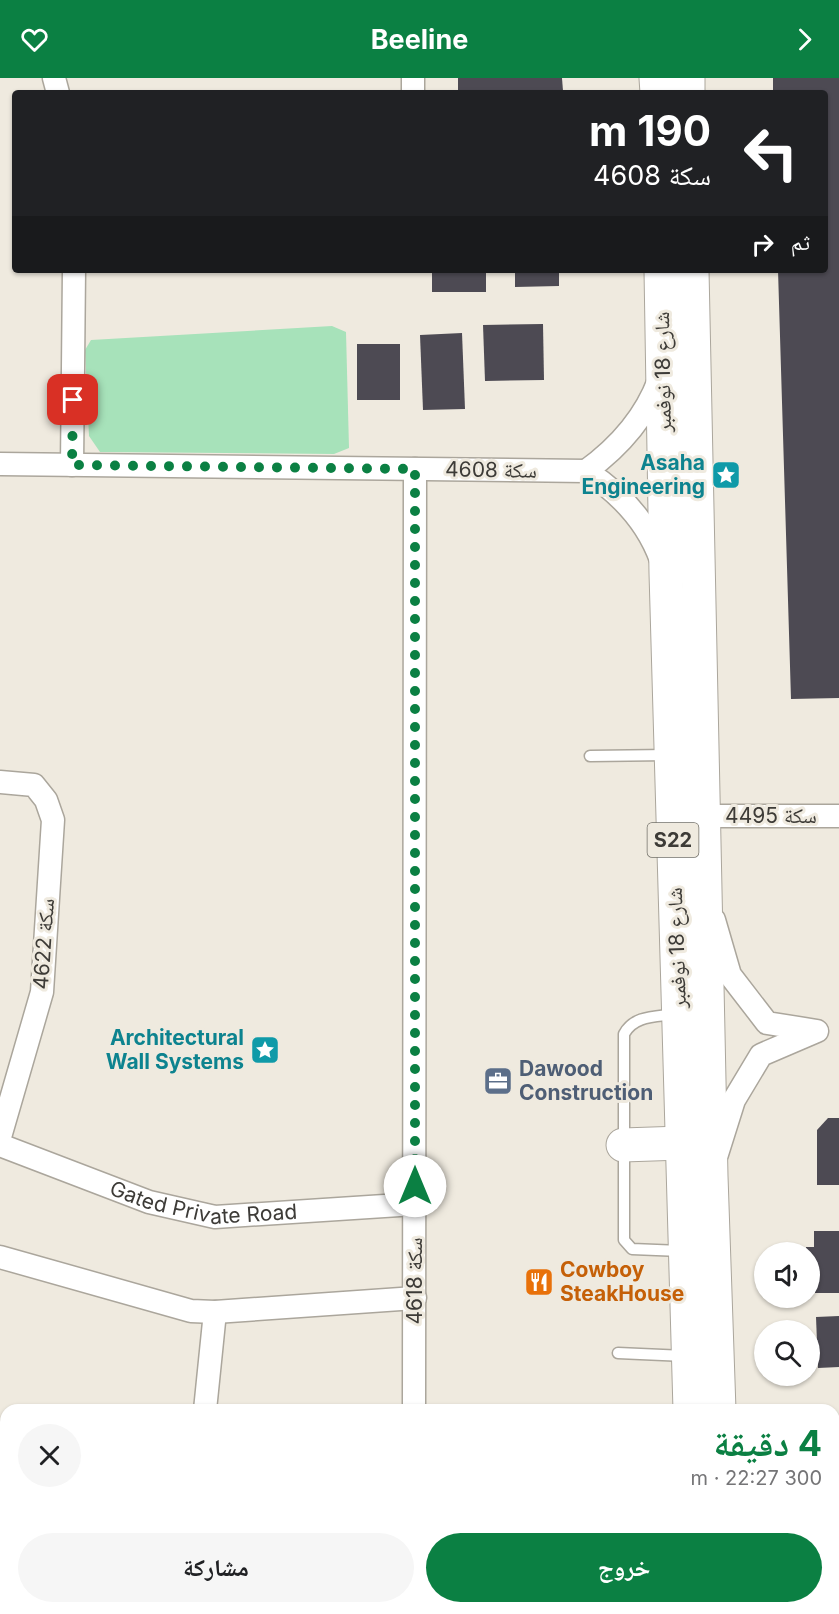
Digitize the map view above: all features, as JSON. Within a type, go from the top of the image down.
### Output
[{"type":"main road","name":"شارع 18 نوفمبر","points":[[661,273],[666,573],[690,1404]]},
{"type":"main road","name":"شارع 18 نوفمبر","points":[[692,273],[704,886],[719,1404]]},
{"type":"main road","points":[[623,1144],[682,1143]]},
{"type":"street","points":[[72,465],[74,273]]},
{"type":"street","points":[[663,368],[656,389],[634,426],[612,450],[586,471],[605,483],[636,514],[648,532],[666,573]]},
{"type":"street","name":"سكة 4608","points":[[0,464],[586,471]]},
{"type":"street","name":"سكة 4618","points":[[414,1404],[415,469]]},
{"type":"street","name":"سكة 4622","points":[[0,782],[34,785],[46,800],[53,820],[42,992],[0,1137]]},
{"type":"street","name":"سكة 4495","points":[[703,816],[839,816]]},
{"type":"street","points":[[704,886],[730,975],[767,1023],[828,1032]]},
{"type":"street","points":[[711,1176],[734,1100],[761,1055],[828,1032]]},
{"type":"street","name":"Gated Private Road","points":[[0,1145],[149,1202],[215,1217],[415,1204]]},
{"type":"street","points":[[0,1257],[168,1307],[215,1312],[415,1298]]},
{"type":"street","points":[[206,1404],[215,1312]]},
{"type":"lane","points":[[590,756],[671,754]]},
{"type":"lane","points":[[678,1014],[640,1019],[627,1027],[624,1034],[624,1234],[627,1245],[638,1251],[686,1251]]},
{"type":"lane","points":[[618,1353],[688,1356]]},
{"type":"green space","points":[[332,326],[346,332],[349,448],[334,454],[100,452],[89,436],[85,350],[91,340]]},
{"type":"building","points":[[458,78],[562,78],[563,90],[458,90]]},
{"type":"building","points":[[773,78],[839,78],[839,698],[791,699],[778,273],[828,273],[828,90],[773,90]]},
{"type":"building","points":[[432,273],[486,273],[486,292],[432,292]]},
{"type":"building","points":[[515,273],[559,273],[559,286],[515,287]]},
{"type":"building","points":[[543,324],[544,380],[485,381],[483,325]]},
{"type":"building","points":[[462,333],[465,409],[423,410],[420,335]]},
{"type":"building","points":[[357,344],[400,344],[400,400],[357,400]]},
{"type":"building","points":[[828,1118],[839,1118],[839,1185],[817,1185],[817,1130]]},
{"type":"building","points":[[814,1231],[839,1231],[839,1293],[820,1293],[820,1242],[814,1242]]},
{"type":"building","points":[[839,1316],[839,1367],[820,1368],[820,1320],[816,1320],[816,1317]]},
{"type":"place","name":"Asaha Engineering","points":[[726,475]]},
{"type":"place","name":"Architectural Wall Systems","points":[[265,1050]]},
{"type":"place","name":"Dawood Construction","points":[[498,1081]]},
{"type":"place","name":"Cowboy SteakHouse","points":[[539,1282]]},
{"type":"route","points":[[73,400],[72,465],[415,469],[415,1186]]}]
